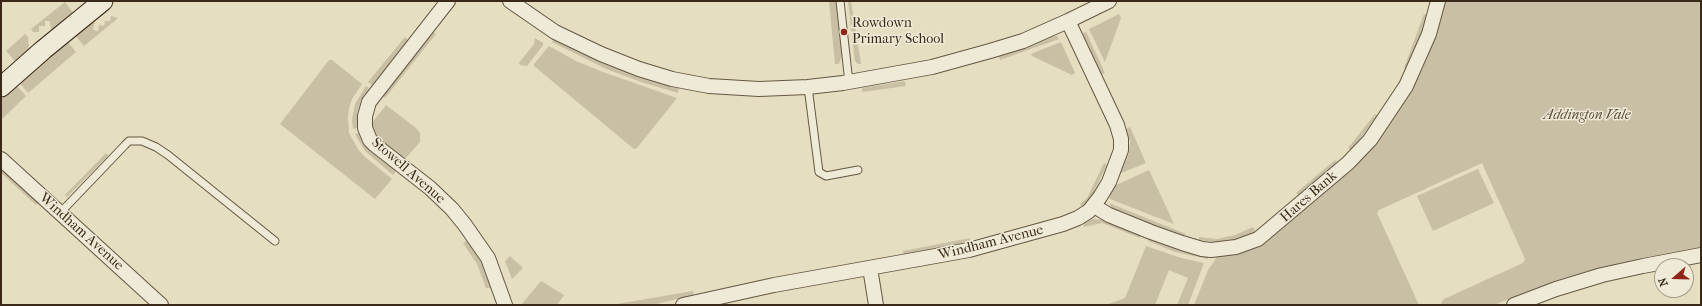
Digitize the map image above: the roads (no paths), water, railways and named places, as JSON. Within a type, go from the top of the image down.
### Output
[{"type":"street","points":[[1,87],[43,50],[103,1]]},
{"type":"street","name":"Stowell Avenue","points":[[448,1],[369,102],[365,116],[365,128],[370,140],[375,146],[430,188],[452,209],[465,225],[488,258],[505,305]]},
{"type":"street","points":[[510,1],[548,27],[582,46],[624,64],[661,76],[692,83],[730,88],[759,89],[808,87],[849,83],[915,71],[958,61],[1023,40],[1068,21],[1109,1]]},
{"type":"street","name":"Hares Bank","points":[[1094,206],[1109,215],[1151,232],[1202,249],[1236,247],[1258,239],[1338,172],[1370,140],[1406,86],[1429,34],[1438,1]]},
{"type":"street","name":"Windham Avenue","points":[[683,305],[753,290],[957,253],[1012,239],[1071,221],[1083,215],[1094,206],[1109,182],[1119,156],[1121,139],[1117,125],[1068,21]]},
{"type":"street","name":"Windham Avenue","points":[[1,158],[161,305]]},
{"type":"street","points":[[1514,305],[1556,289],[1602,275],[1701,255]]},
{"type":"street","points":[[870,268],[876,305]]},
{"type":"lane","points":[[840,1],[849,83]]},
{"type":"lane","points":[[808,87],[818,169],[821,174],[826,176],[858,170]]},
{"type":"lane","points":[[60,213],[124,145],[129,142],[142,141],[156,147],[168,155],[275,241]]},
{"type":"place","name":"Rowdown Primary School","points":[[844,32]]},
{"type":"park label","name":"Addington Vale","points":[[1587,116]]}]
